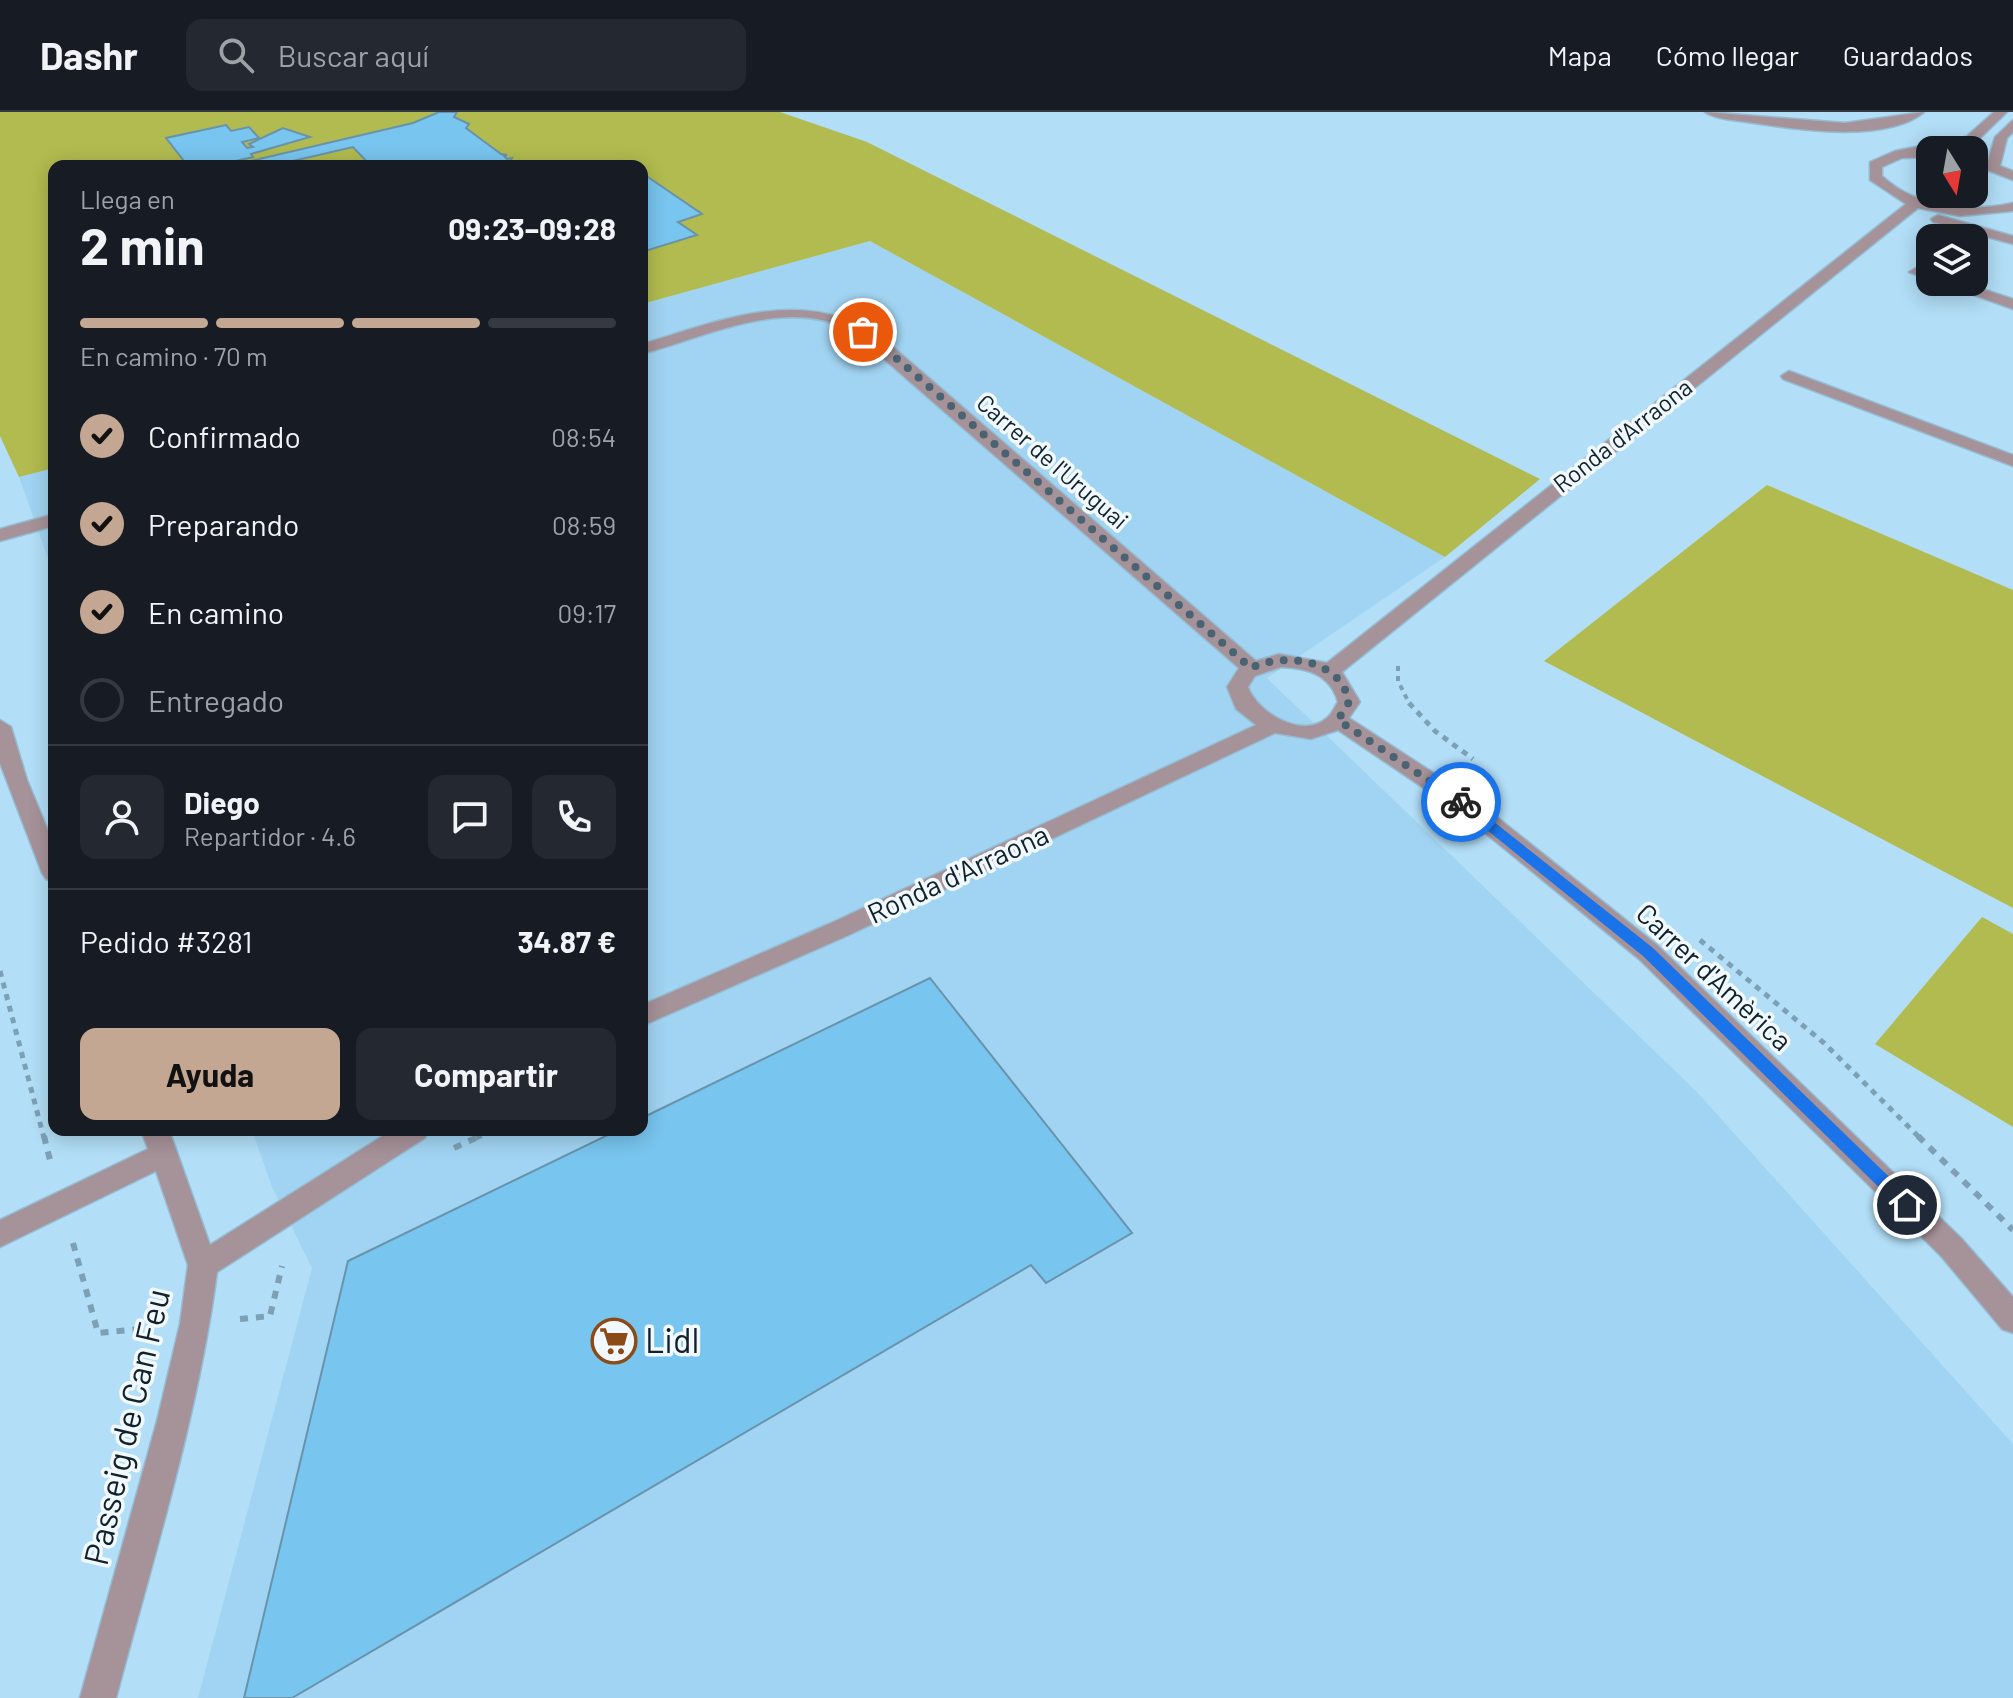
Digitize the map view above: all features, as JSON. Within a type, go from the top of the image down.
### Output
[{"type":"street","points":[[1711,112],[1783,124],[1834,127],[1878,124],[1918,112]]},
{"type":"street","points":[[2001,112],[1970,140],[1880,160],[1873,171],[1890,190],[1911,206],[2013,240]]},
{"type":"street","points":[[1993,166],[2001,137],[2013,124]]},
{"type":"street","points":[[1988,164],[2013,176]]},
{"type":"street","points":[[1911,206],[2009,209]]},
{"type":"street","name":"Ronda d'Arraona","points":[[1330,671],[1911,206]]},
{"type":"street","points":[[1988,296],[2013,304]]},
{"type":"street","name":"Carrer de l'Uruguai","points":[[648,347],[759,315],[810,315],[847,322],[879,343],[1251,668]]},
{"type":"street","points":[[1789,376],[2013,461]]},
{"type":"street","points":[[0,535],[48,522]]},
{"type":"street","points":[[1271,726],[1243,706],[1238,690],[1251,668],[1279,660],[1298,660],[1330,671],[1341,682],[1349,702],[1338,720]]},
{"type":"street","name":"Ronda d'Arraona","points":[[648,1013],[840,929],[1271,726],[1307,730],[1338,720]]},
{"type":"street","name":"Carrer d'Amèrica","points":[[1338,720],[1470,808],[1648,952],[1951,1247],[2013,1319]]},
{"type":"street","points":[[0,727],[8,782],[48,861]]},
{"type":"street","points":[[203,1265],[406,1136]]},
{"type":"street","points":[[0,1234],[159,1142]]},
{"type":"street","name":"Passeig de Can Feu","points":[[98,1698],[173,1421],[195,1324],[203,1265],[159,1142]]},
{"type":"shaded area","points":[[870,241],[1445,557],[1267,678],[1697,1092],[2013,1444],[2013,1698],[198,1698],[312,1268],[272,1187],[254,1136],[648,1136],[648,302]]},
{"type":"shaded area","points":[[48,470],[48,558],[19,477]]},
{"type":"green space","points":[[0,112],[780,112],[867,142],[1540,479],[1445,557],[870,241],[648,302],[648,160],[48,160],[48,470],[19,477],[0,436]]},
{"type":"green space","points":[[1767,485],[2013,590],[2013,908],[1544,661]]},
{"type":"green space","points":[[1982,917],[2013,934],[2013,1127],[1875,1044]]},
{"type":"building","points":[[439,112],[457,112],[454,117],[469,124],[466,128],[511,160],[365,160],[353,147],[297,160],[255,160],[413,123]]},
{"type":"building","points":[[226,125],[231,131],[249,127],[259,138],[242,142],[247,148],[253,147],[249,144],[283,128],[310,137],[240,160],[183,160],[166,138]]},
{"type":"building","points":[[648,177],[702,214],[678,222],[697,235],[648,250]]},
{"type":"building","name":"Lidl","points":[[930,978],[1132,1233],[1046,1283],[1031,1265],[292,1698],[244,1698],[348,1261],[606,1136],[648,1136],[648,1115]]},
{"type":"way so far","points":[[863,332],[1251,668],[1279,660],[1298,660],[1330,671],[1346,690],[1349,702],[1338,720],[1461,802]]},
{"type":"place","name":"Lidl","points":[[614,1341]]},
{"type":"route","points":[[1461,802],[1648,952],[1907,1205]]}]
